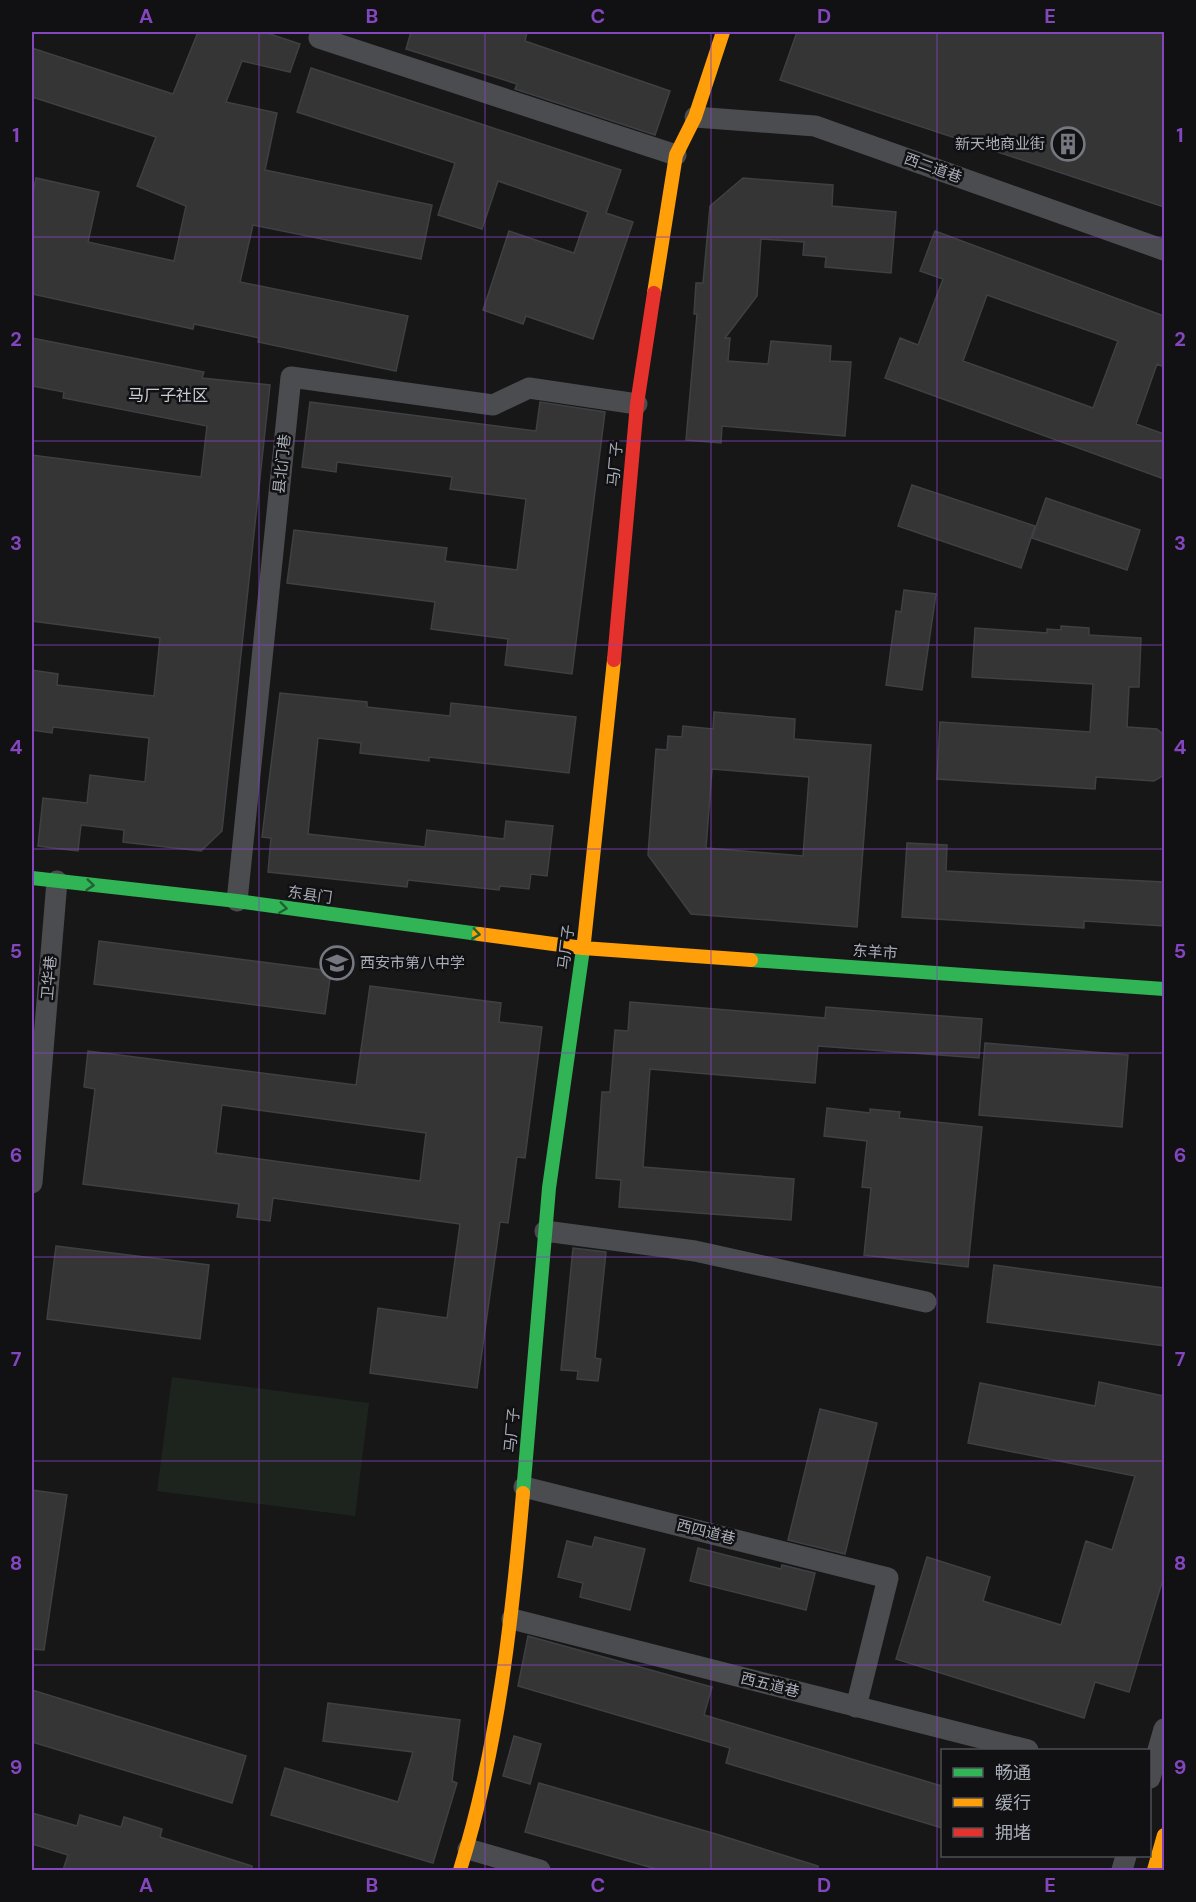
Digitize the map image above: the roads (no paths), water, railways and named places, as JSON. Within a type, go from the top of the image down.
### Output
[{"type":"street","name":"马厂子","points":[[460,1870],[480,1806],[513,1619],[549,1188],[583,948],[613,677],[637,404],[676,155],[695,117],[723,32]]},
{"type":"street","points":[[319,38],[676,155]]},
{"type":"street","name":"西二道巷","points":[[695,117],[815,126],[1164,250]]},
{"type":"street","name":"县北门巷","points":[[237,902],[291,377],[493,405],[530,388],[637,404]]},
{"type":"street","name":"东县门","points":[[32,878],[237,902],[583,948]]},
{"type":"street","name":"卫华巷","points":[[32,1183],[57,881]]},
{"type":"street","name":"东羊市","points":[[583,948],[1164,989]]},
{"type":"street","points":[[545,1231],[695,1251],[926,1302]]},
{"type":"street","name":"西四道巷","points":[[524,1486],[888,1578],[856,1707]]},
{"type":"street","name":"西五道巷","points":[[513,1619],[1024,1749]]},
{"type":"street","points":[[1151,1772],[1164,1729]]},
{"type":"street","points":[[1154,1870],[1164,1835]]},
{"type":"street","points":[[468,1849],[540,1870]]},
{"type":"place","name":"新天地商业街","points":[[1068,144]]},
{"type":"place","name":"西安市第八中学","points":[[337,963]]},
{"type":"district","name":"马厂子社区","points":[[168,395]]}]
